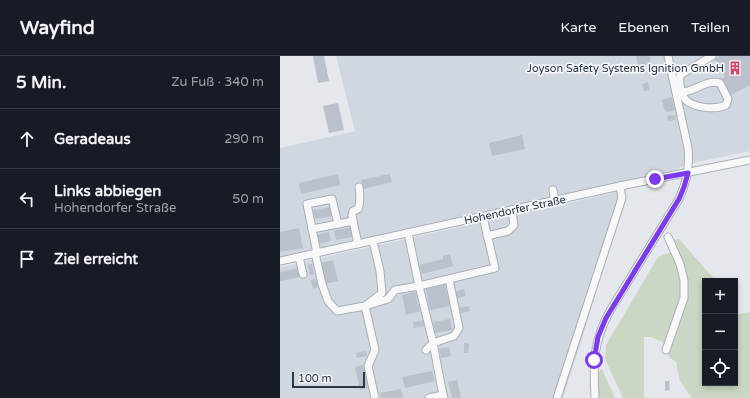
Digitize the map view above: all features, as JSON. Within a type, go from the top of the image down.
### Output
[{"type":"street","points":[[595,398],[594,360],[596,346],[602,328],[611,309],[679,199],[688,173],[688,148],[668,56]]},
{"type":"street","points":[[683,92],[690,91],[708,83],[720,83],[728,99],[726,105],[714,108],[687,101],[683,92],[679,81],[680,75],[712,56]]},
{"type":"street","name":"Hohendorfer Straße","points":[[280,261],[620,186],[750,160]]},
{"type":"street","points":[[557,398],[622,198],[620,186]]},
{"type":"street","points":[[358,187],[360,206],[352,215],[358,244]]},
{"type":"street","points":[[553,190],[555,201]]},
{"type":"street","points":[[338,224],[332,199],[307,204],[322,284],[328,301],[337,311],[366,306],[388,299],[395,290],[420,286],[495,268],[483,217]]},
{"type":"street","points":[[487,236],[508,231],[514,225],[512,211]]},
{"type":"street","points":[[312,229],[353,221]]},
{"type":"street","points":[[408,233],[433,343],[443,396],[429,398]]},
{"type":"street","points":[[666,350],[684,298],[684,280],[680,264],[668,237]]},
{"type":"street","points":[[366,306],[382,292],[380,271],[373,241]]},
{"type":"street","points":[[299,257],[303,274]]},
{"type":"street","points":[[426,350],[433,343],[454,336],[459,328],[449,279]]},
{"type":"street","points":[[366,306],[375,350],[368,366],[375,398]]},
{"type":"shaded area","points":[[336,56],[750,56],[750,151],[684,165],[673,172],[280,257],[280,148],[355,131]]},
{"type":"shaded area","points":[[626,190],[563,398],[280,398],[280,267]]},
{"type":"green space","points":[[679,239],[713,278],[702,278],[702,386],[738,386],[738,314],[750,312],[750,398],[692,398],[680,381],[676,362],[668,356],[675,327],[686,301],[673,240]]},
{"type":"green space","points":[[674,251],[680,265],[683,298],[668,340],[664,343],[651,337],[644,337],[644,398],[623,398],[605,359],[606,345],[658,257]]},
{"type":"green space","points":[[602,369],[615,398],[596,398],[598,372]]},
{"type":"building","points":[[313,56],[324,56],[329,81],[318,83]]},
{"type":"building","points":[[636,56],[650,56],[651,64],[638,67]]},
{"type":"building","name":"Joyson Safety Systems Ignition GmbH","points":[[720,56],[750,56],[750,85],[731,95],[722,79],[725,77],[715,59]]},
{"type":"building","points":[[648,82],[649,90],[644,91],[642,84]]},
{"type":"building","points":[[672,97],[675,110],[667,112],[664,109],[662,100]]},
{"type":"building","points":[[338,103],[344,130],[329,133],[323,106]]},
{"type":"building","points":[[675,115],[676,120],[668,121],[667,116]]},
{"type":"building","points":[[522,135],[525,149],[492,156],[489,143]]},
{"type":"building","points":[[338,174],[340,185],[301,194],[299,183]]},
{"type":"building","points":[[390,174],[392,182],[363,189],[361,180]]},
{"type":"building","points":[[331,207],[333,216],[315,219],[313,210]]},
{"type":"building","points":[[351,227],[353,237],[336,240],[334,231]]},
{"type":"building","points":[[299,228],[303,248],[280,252],[280,232]]},
{"type":"building","points":[[329,232],[331,241],[318,244],[316,235]]},
{"type":"building","points":[[450,254],[453,266],[422,274],[419,265],[443,259],[443,256]]},
{"type":"building","points":[[333,260],[338,281],[325,284],[320,263]]},
{"type":"building","points":[[312,264],[314,274],[310,275],[308,265]]},
{"type":"building","points":[[298,268],[300,277],[280,281],[280,272]]},
{"type":"building","points":[[316,279],[318,287],[313,289],[311,280]]},
{"type":"building","points":[[445,285],[450,306],[430,310],[426,289]]},
{"type":"building","points":[[464,289],[466,296],[455,299],[453,292]]},
{"type":"building","points":[[415,292],[420,311],[406,315],[402,295]]},
{"type":"building","points":[[469,306],[470,311],[461,313],[459,308]]},
{"type":"building","points":[[450,319],[452,330],[435,333],[433,322]]},
{"type":"building","points":[[424,320],[425,326],[414,328],[413,322]]},
{"type":"building","points":[[464,343],[469,344],[468,353],[464,353]]},
{"type":"building","points":[[449,347],[451,356],[441,358],[439,349]]},
{"type":"building","points":[[366,351],[367,356],[357,358],[356,353]]},
{"type":"building","points":[[363,365],[368,388],[360,390],[355,367]]},
{"type":"building","points":[[432,371],[435,381],[405,388],[402,377]]},
{"type":"building","points":[[457,380],[461,398],[452,398],[448,382]]},
{"type":"building","points":[[665,381],[669,381],[670,390],[665,391]]},
{"type":"building","points":[[401,389],[403,398],[381,398],[380,393]]},
{"type":"place","name":"Joyson Safety Systems Ignition GmbH","points":[[735,68]]},
{"type":"route","points":[[594,360],[598,337],[606,318],[679,199],[687,180],[688,173],[655,179]]}]
